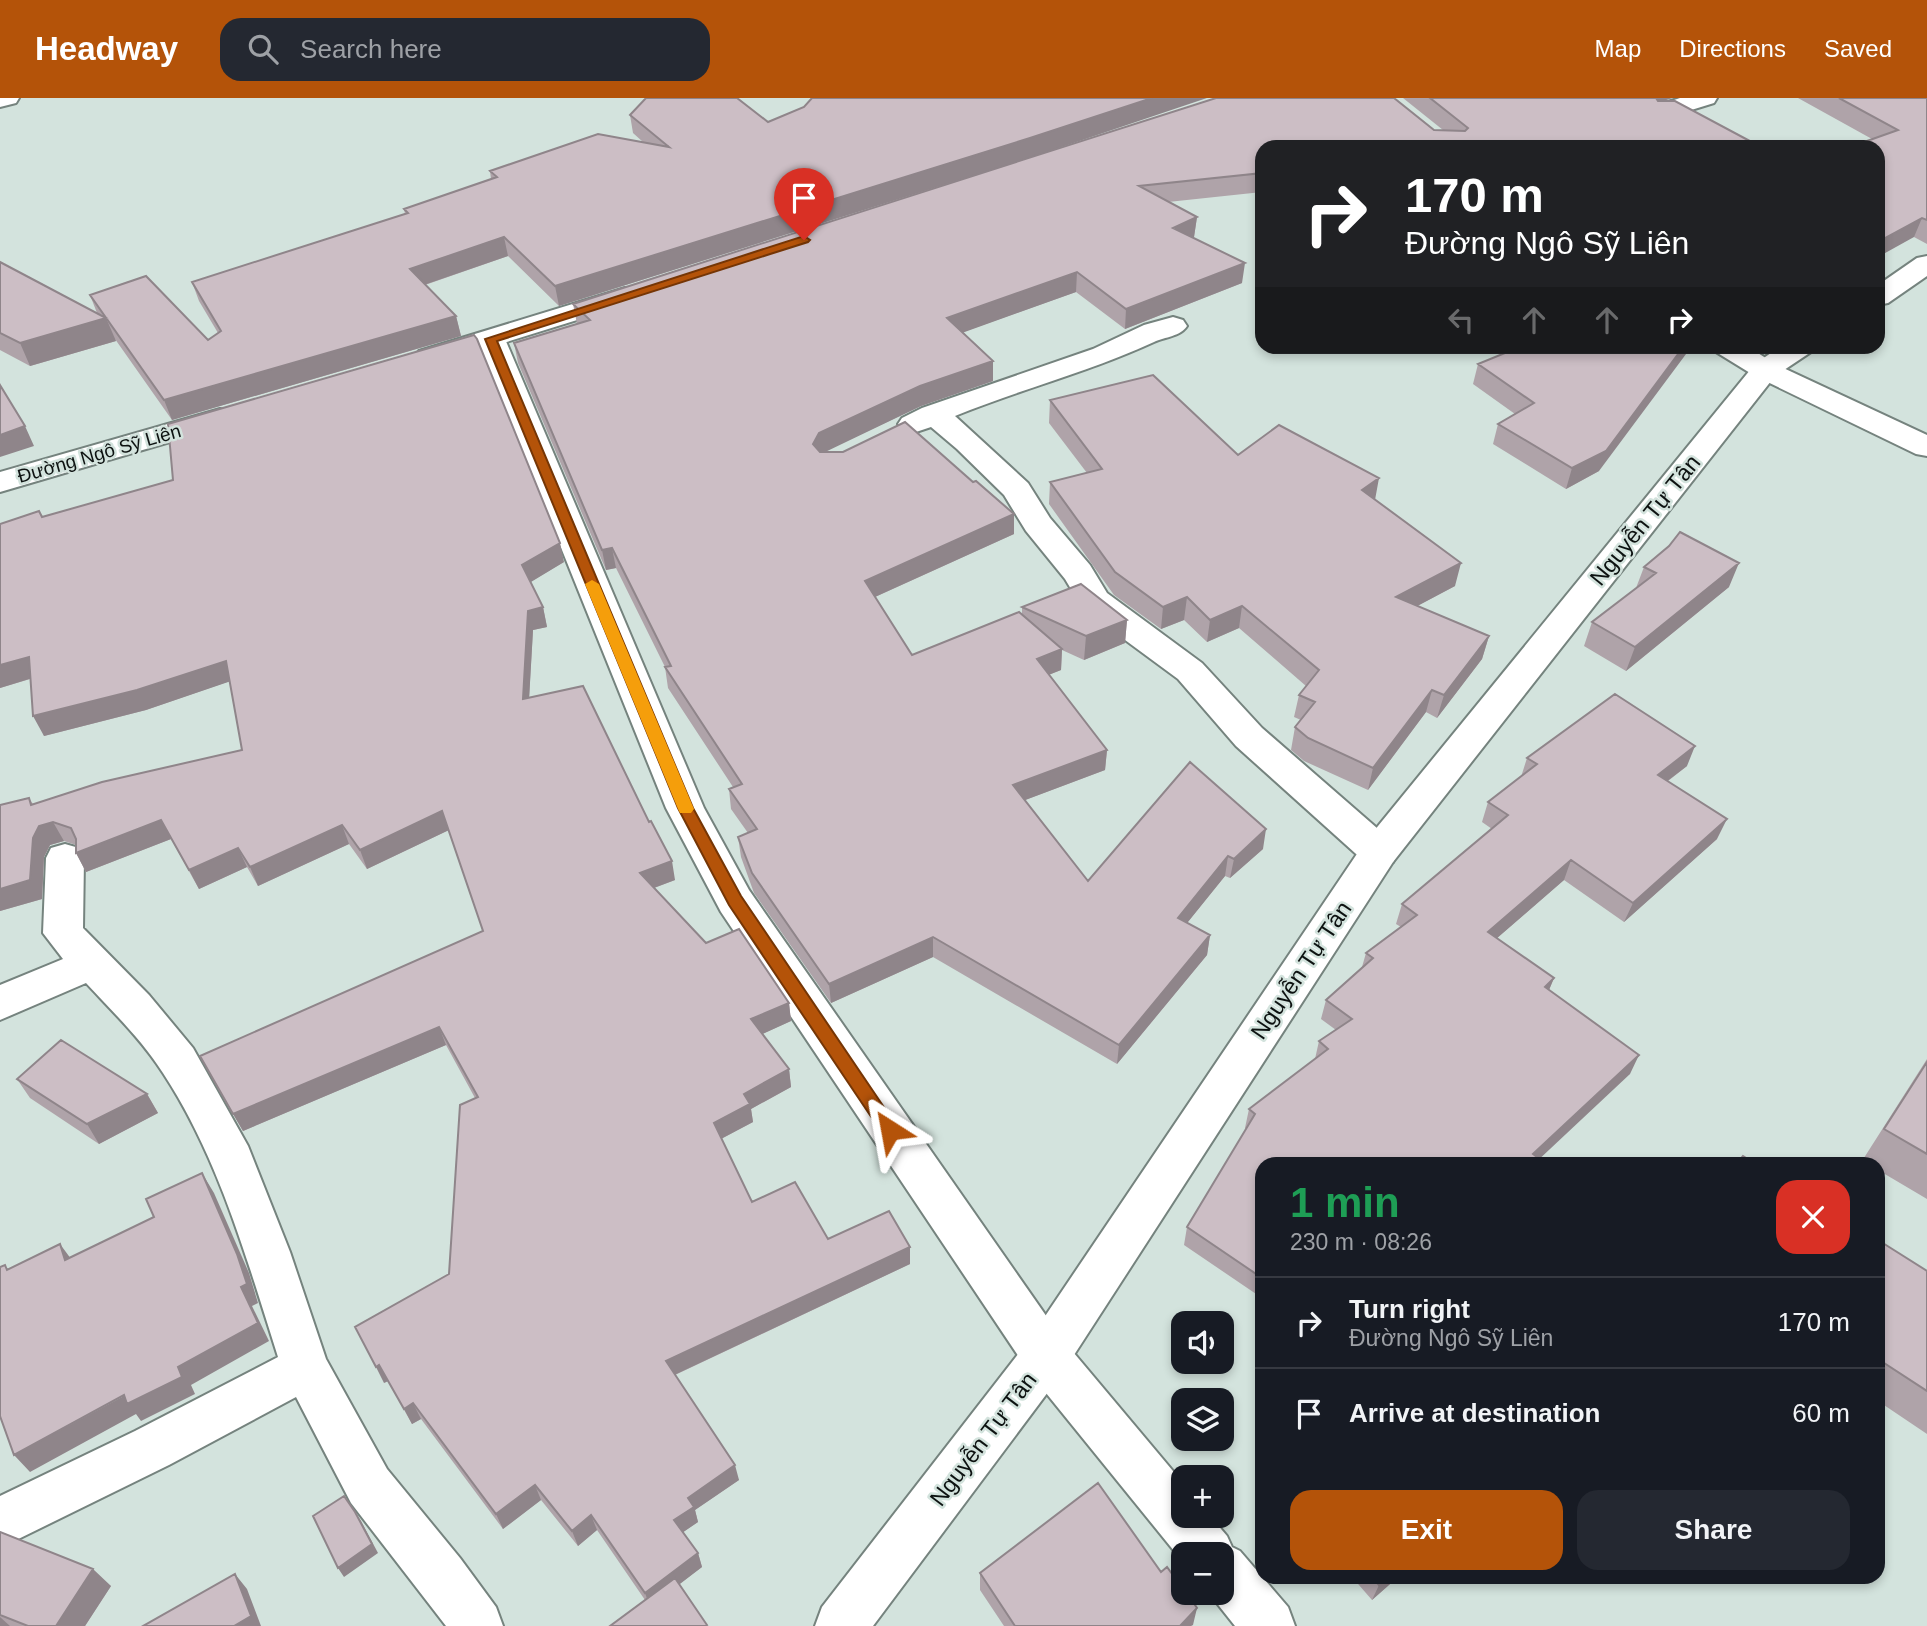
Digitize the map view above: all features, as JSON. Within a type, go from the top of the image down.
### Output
[{"type":"street","points":[[0,100],[6,98]]},
{"type":"street","points":[[1662,112],[1705,98]]},
{"type":"street","points":[[1885,292],[1927,264]]},
{"type":"street","points":[[398,366],[647,289]]},
{"type":"street","points":[[883,438],[933,414],[1114,351],[1137,337],[1173,326]]},
{"type":"street","points":[[491,339],[685,808],[735,901],[1046,1356],[1199,1542]]},
{"type":"street","points":[[1739,354],[1765,370],[1927,447]]},
{"type":"street","name":"Nguyễn Tự Tân","points":[[841,1626],[1046,1356],[1379,852],[1765,370],[1789,354]]},
{"type":"street","name":"Đường Ngô Sỹ Liên","points":[[0,482],[239,412]]},
{"type":"street","points":[[933,414],[968,442],[1017,490],[1037,524],[1078,573],[1094,601],[1190,671],[1249,737],[1379,852]]},
{"type":"street","points":[[65,858],[63,933],[134,1007],[178,1060],[226,1146],[267,1252],[305,1367],[369,1486],[442,1576],[477,1626]]},
{"type":"street","points":[[0,1003],[93,963]]},
{"type":"street","points":[[0,1523],[152,1448],[305,1367]]},
{"type":"street","points":[[1234,1584],[1269,1626]]},
{"type":"building","points":[[646,98],[737,98],[768,122],[804,107],[812,98],[1152,98],[555,286],[504,237],[410,269],[456,316],[164,400],[90,295],[146,276],[208,340],[221,331],[192,282],[408,213],[404,209],[497,177],[490,171],[598,134],[669,147],[630,115]]},
{"type":"building","points":[[1216,98],[1394,98],[1434,130],[1465,131],[1468,128],[1430,98],[1656,98],[1658,101],[1675,101],[1748,140],[1255,140],[1255,174],[1139,186],[1197,217],[1173,228],[1245,263],[1126,309],[1077,272],[947,318],[993,361],[920,386],[819,433],[813,444],[820,452],[843,452],[905,422],[1014,514],[865,581],[912,655],[1019,612],[1062,649],[1037,659],[1107,750],[1013,785],[1088,881],[1190,762],[1266,829],[1234,859],[1228,856],[1178,918],[1210,935],[1119,1045],[933,937],[829,984],[752,873],[738,837],[757,829],[729,789],[742,784],[665,667],[671,666],[612,548],[602,550],[514,343],[590,320],[573,304]]},
{"type":"building","points":[[1839,98],[1927,98],[1927,220],[1922,218],[1885,238],[1885,140],[1870,140],[1898,130]]},
{"type":"building","points":[[0,262],[106,318],[20,343],[0,333]]},
{"type":"building","points":[[474,335],[560,543],[522,565],[543,607],[528,611],[523,699],[583,686],[649,822],[651,821],[672,861],[640,873],[706,943],[739,929],[789,1003],[751,1019],[789,1069],[744,1094],[750,1104],[714,1123],[752,1202],[795,1182],[828,1239],[889,1211],[910,1247],[666,1361],[735,1465],[688,1498],[694,1507],[674,1520],[698,1553],[645,1593],[591,1515],[572,1531],[535,1485],[496,1514],[413,1403],[404,1409],[379,1365],[376,1367],[355,1327],[449,1274],[460,1105],[478,1097],[439,1027],[233,1114],[200,1056],[483,931],[442,811],[360,850],[342,825],[250,867],[238,848],[189,870],[161,820],[76,853],[76,839],[71,828],[53,822],[39,826],[33,838],[30,880],[0,889],[0,805],[29,798],[31,805],[102,782],[242,750],[226,661],[137,690],[33,716],[29,657],[0,665],[0,524],[39,511],[42,517],[173,480],[168,424]]},
{"type":"building","points":[[1502,354],[1678,354],[1606,451],[1572,468],[1498,424],[1534,403],[1478,364]]},
{"type":"building","points":[[1153,375],[1238,455],[1279,425],[1379,478],[1362,490],[1461,563],[1396,597],[1489,636],[1444,695],[1432,690],[1373,768],[1308,738],[1295,727],[1315,702],[1299,695],[1319,670],[1242,606],[1210,620],[1187,597],[1163,607],[1115,572],[1050,482],[1102,469],[1050,400]]},
{"type":"building","points":[[0,385],[25,426],[0,435]]},
{"type":"building","points":[[1680,532],[1739,563],[1635,647],[1592,622],[1656,573],[1644,567],[1669,546]]},
{"type":"building","points":[[1081,584],[1127,620],[1086,636],[1022,607]]},
{"type":"building","points":[[1615,694],[1695,746],[1658,775],[1727,819],[1633,903],[1571,860],[1488,932],[1554,978],[1545,987],[1639,1055],[1533,1154],[1537,1157],[1255,1157],[1255,1273],[1187,1227],[1255,1114],[1249,1109],[1328,1049],[1319,1041],[1352,1019],[1326,1000],[1373,958],[1366,953],[1417,915],[1402,904],[1508,815],[1488,802],[1537,764],[1527,758]]},
{"type":"building","points":[[61,1040],[147,1094],[87,1124],[17,1079]]},
{"type":"building","points":[[1927,1062],[1927,1154],[1884,1129]]},
{"type":"building","points":[[202,1173],[237,1254],[247,1284],[241,1287],[258,1323],[178,1367],[182,1377],[127,1404],[124,1395],[14,1455],[0,1416],[0,1267],[5,1265],[7,1270],[60,1244],[65,1260],[154,1217],[146,1199]]},
{"type":"building","points":[[1885,1244],[1927,1271],[1927,1391],[1885,1364]]},
{"type":"building","points":[[1098,1483],[1161,1572],[1167,1567],[1171,1572],[1171,1605],[1195,1605],[1197,1608],[1180,1626],[1015,1626],[980,1573]]},
{"type":"building","points":[[344,1496],[372,1544],[338,1568],[313,1516]]},
{"type":"building","points":[[0,1532],[93,1569],[56,1626],[28,1626],[0,1615]]},
{"type":"building","points":[[235,1574],[251,1616],[234,1626],[143,1626]]},
{"type":"building","points":[[675,1578],[707,1625],[610,1626]]},
{"type":"slow traffic","points":[[592,584],[686,809]]},
{"type":"route","points":[[804,240],[491,339],[685,808],[735,901],[890,1130]]}]
